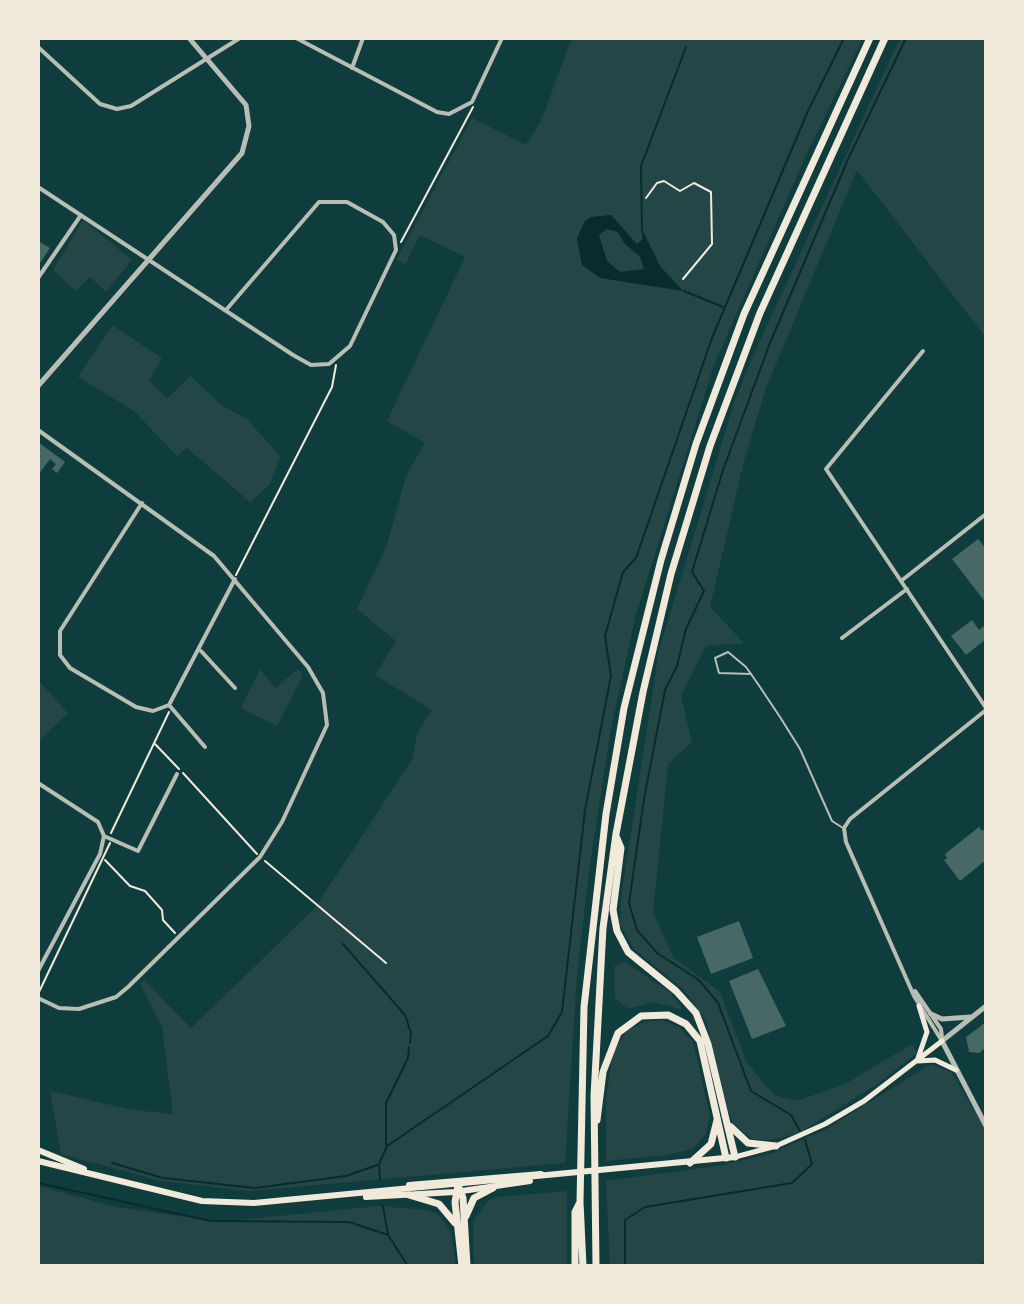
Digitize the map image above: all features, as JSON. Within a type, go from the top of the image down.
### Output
[{"type":"highway","points":[[583,1266],[580,1202],[584,1007],[592,926],[624,708],[696,444],[744,314],[870,38]]},
{"type":"highway","points":[[596,1266],[593,1125],[603,928],[616,834],[667,588],[710,446],[760,313],[885,38]]},
{"type":"highway","points":[[616,834],[621,848],[613,910],[621,943],[640,965],[676,991],[696,1013],[728,1122],[731,1157]]},
{"type":"highway","points":[[593,1125],[598,1119],[603,1072],[613,1042],[632,1020],[651,1014],[678,1018],[695,1031],[708,1061],[718,1114],[731,1157]]},
{"type":"highway","points":[[690,1163],[711,1144],[718,1114]]},
{"type":"highway","points":[[728,1122],[748,1143],[776,1146]]},
{"type":"highway","points":[[464,1230],[470,1204],[493,1188]]},
{"type":"highway","points":[[458,1190],[464,1230],[464,1266]]},
{"type":"highway","points":[[458,1190],[460,1241]]},
{"type":"highway","points":[[409,1195],[446,1208],[454,1219],[464,1266]]},
{"type":"highway","points":[[575,1266],[575,1212],[580,1202]]},
{"type":"main road","points":[[917,1062],[927,1032],[919,1006]]},
{"type":"main road","points":[[348,1196],[409,1195],[690,1163],[776,1146],[839,1116],[942,1041]]},
{"type":"main road","points":[[917,1062],[935,1060],[956,1070]]},
{"type":"main road","points":[[38,1150],[103,1177]]},
{"type":"main road","points":[[38,1161],[226,1203],[493,1188],[557,1176]]},
{"type":"main road","points":[[348,1196],[391,1186],[527,1173],[557,1176]]},
{"type":"street","points":[[38,386],[232,165],[247,140],[246,105],[189,38]]},
{"type":"street","points":[[38,47],[100,104],[117,109],[131,106],[240,38]]},
{"type":"street","points":[[296,38],[437,112],[449,114],[472,102],[502,38]]},
{"type":"street","points":[[352,68],[363,38]]},
{"type":"street","points":[[38,187],[304,362],[322,365],[336,360],[350,346],[396,250],[394,235],[383,222],[347,202],[319,202],[226,310]]},
{"type":"street","points":[[38,278],[81,215]]},
{"type":"street","points":[[923,351],[826,469],[986,709],[850,819],[844,828],[846,842],[919,1006],[942,1041],[986,1126]]},
{"type":"street","points":[[38,430],[201,545],[235,579],[308,667],[323,693],[327,711],[323,739],[282,822],[260,857],[128,987],[97,1005],[59,1008],[38,998]]},
{"type":"street","points":[[142,503],[60,631],[58,645],[70,668],[136,707],[153,711],[169,705],[201,651],[235,579]]},
{"type":"street","points":[[901,581],[986,514]]},
{"type":"street","points":[[842,638],[907,589]]},
{"type":"street","points":[[201,651],[235,688]]},
{"type":"street","points":[[169,705],[205,747]]},
{"type":"street","points":[[104,836],[138,851],[177,774]]},
{"type":"street","points":[[38,783],[98,822],[104,836],[100,854],[38,971]]},
{"type":"street","points":[[914,989],[941,1029],[942,1041]]},
{"type":"street","points":[[942,1041],[986,1006]]},
{"type":"street","points":[[931,1014],[942,1019],[972,1017]]},
{"type":"street","points":[[980,1117],[986,1113]]},
{"type":"lane","points":[[751,674],[719,673],[715,658],[728,652],[739,659],[751,674],[800,749],[832,821],[844,828]]},
{"type":"path","points":[[396,250],[474,109],[472,102]]},
{"type":"path","points":[[646,198],[657,183],[664,181],[680,191],[694,183],[711,192],[712,244],[683,279]]},
{"type":"path","points":[[235,579],[332,387],[337,374],[336,360]]},
{"type":"path","points":[[155,744],[260,857],[386,963]]},
{"type":"path","points":[[100,854],[130,886],[145,891],[162,910],[163,920],[179,937]]},
{"type":"shaded area","points":[[572,38],[863,38],[807,153],[714,365],[635,618],[610,734],[589,872],[577,975],[565,1163],[248,1191],[161,1181],[61,1154],[50,1091],[133,1110],[173,1114],[162,1027],[140,984],[144,980],[191,1028],[314,909],[412,760],[417,734],[432,710],[375,675],[396,641],[357,609],[387,545],[406,476],[425,443],[387,421],[465,257],[420,235],[405,265],[397,259],[472,118],[526,145],[541,121]]},
{"type":"shaded area","points":[[900,38],[986,38],[986,338],[857,170],[766,388],[743,465],[710,607],[744,643],[706,646],[681,696],[692,742],[668,764],[653,912],[673,957],[720,992],[747,1063],[774,1095],[797,1101],[845,1084],[912,1044],[917,1053],[879,1083],[799,1133],[771,1140],[752,1139],[733,1123],[728,1111],[706,1020],[684,990],[633,948],[620,925],[621,898],[659,650],[734,403]]},
{"type":"shaded area","points":[[611,215],[637,244],[642,240],[642,229],[660,266],[683,291],[600,278],[582,265],[577,239],[584,222],[591,217]],"holes":[[[607,229],[618,232],[624,243],[640,257],[644,269],[620,272],[607,261],[599,235]]]},
{"type":"shaded area","points":[[83,220],[132,260],[106,292],[90,277],[76,291],[53,270]]},
{"type":"shaded area","points":[[112,325],[162,358],[149,381],[167,398],[191,376],[221,405],[247,419],[280,456],[270,484],[250,502],[187,448],[177,456],[134,411],[78,377]]},
{"type":"shaded area","points":[[260,669],[275,688],[298,669],[303,675],[277,726],[241,708]]},
{"type":"shaded area","points":[[38,680],[68,713],[38,742]]},
{"type":"shaded area","points":[[624,961],[671,993],[683,1010],[654,1002],[628,1009],[615,998],[614,967]]},
{"type":"shaded area","points":[[662,1020],[679,1027],[693,1042],[710,1116],[705,1135],[693,1149],[606,1161],[606,1100],[613,1051],[627,1031],[644,1022]]},
{"type":"shaded area","points":[[931,1064],[951,1072],[986,1130],[986,1260],[977,1266],[610,1266],[606,1181],[724,1165],[773,1153],[825,1130]]},
{"type":"shaded area","points":[[38,1186],[116,1207],[219,1222],[379,1206],[427,1210],[438,1214],[451,1231],[456,1266],[38,1266]]},
{"type":"shaded area","points":[[567,1191],[567,1266],[474,1266],[473,1221],[488,1201],[496,1197]]},
{"type":"building","points":[[38,241],[50,248],[38,266]]},
{"type":"building","points":[[38,442],[65,462],[57,473],[52,469],[56,464],[50,459],[38,475]]},
{"type":"building","points":[[978,539],[986,549],[986,603],[952,559]]},
{"type":"building","points":[[972,620],[979,630],[986,624],[986,639],[966,655],[951,636]]},
{"type":"building","points":[[979,827],[982,831],[986,828],[986,860],[960,881],[944,860],[947,858],[945,854]]},
{"type":"building","points":[[739,921],[753,958],[711,974],[697,937]]},
{"type":"building","points":[[758,969],[786,1026],[752,1039],[729,981]]},
{"type":"building","points":[[986,1022],[984,1049],[979,1053],[969,1052],[966,1037]]},
{"type":"waterway","points":[[380,1180],[379,1164],[387,1146],[548,1036],[562,1012],[585,810],[611,676],[605,636],[623,572],[636,558],[712,338],[808,111],[844,38]]},
{"type":"waterway","points":[[800,1131],[791,1115],[751,1091],[718,1003],[699,980],[657,953],[637,930],[629,903],[644,799],[665,690],[677,666],[686,629],[704,591],[692,572],[723,470],[770,343],[849,157],[906,38]]},
{"type":"waterway","points":[[642,230],[641,166],[686,47]]},
{"type":"waterway","points":[[684,291],[723,307]]},
{"type":"waterway","points":[[343,944],[405,1015],[411,1033],[410,1043]]},
{"type":"waterway","points":[[386,1145],[386,1103],[408,1058],[409,1047]]},
{"type":"waterway","points":[[625,1266],[625,1220],[645,1207],[792,1183],[812,1164],[805,1140]]},
{"type":"waterway","points":[[112,1163],[163,1178],[255,1188],[346,1176],[377,1165]]},
{"type":"waterway","points":[[38,1183],[211,1221],[349,1222],[388,1235]]},
{"type":"waterway","points":[[383,1206],[388,1235],[408,1266]]}]
